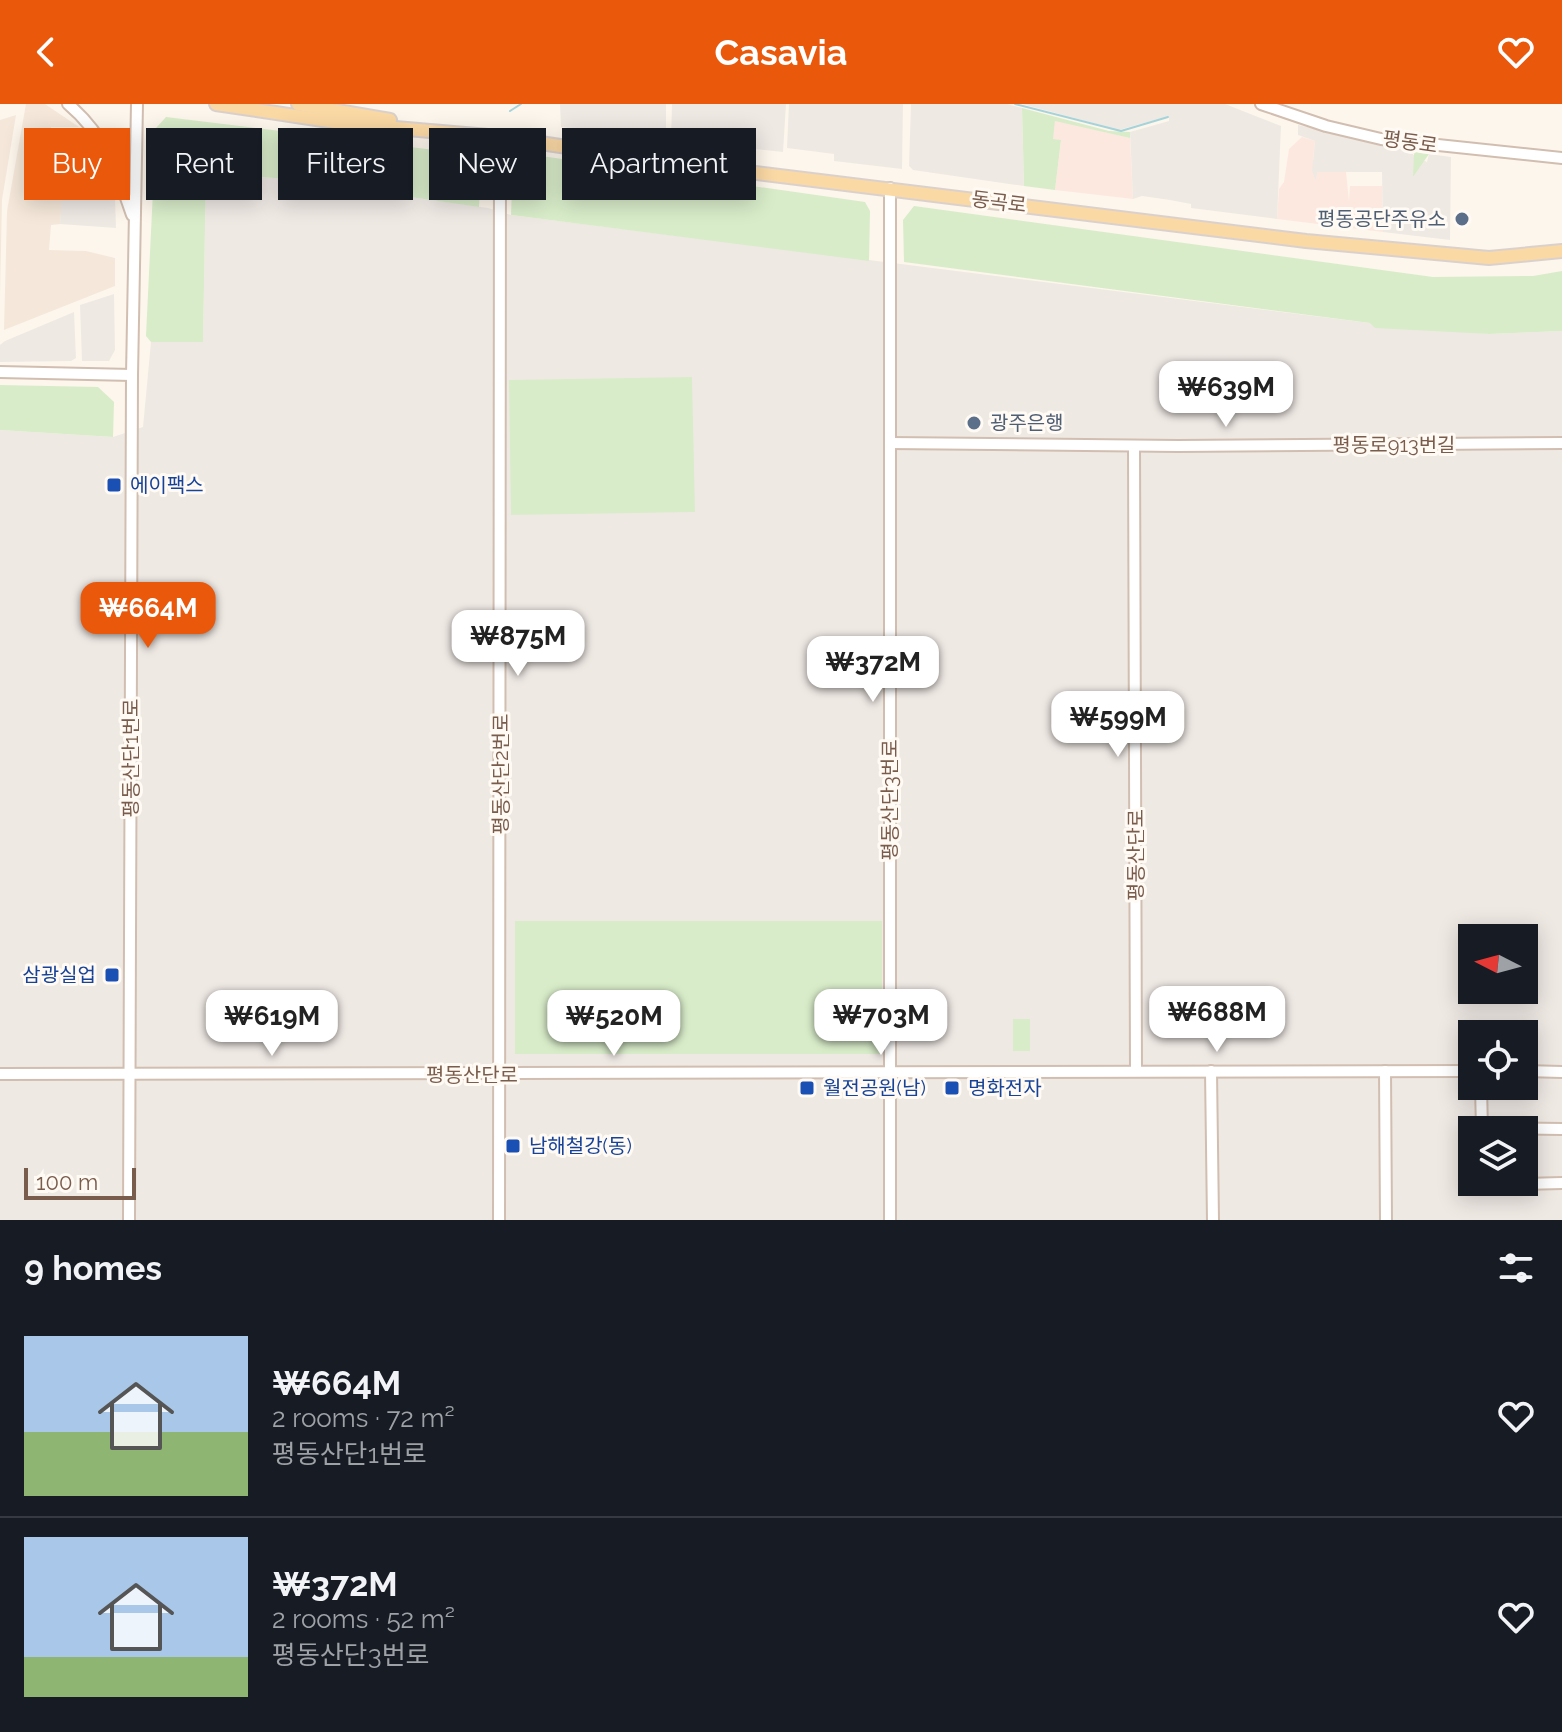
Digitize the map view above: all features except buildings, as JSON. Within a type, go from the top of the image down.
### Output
[{"type":"main road","name":"동곡로","points":[[216,104],[349,124],[429,129]]},
{"type":"main road","name":"동곡로","points":[[298,104],[429,129]]},
{"type":"main road","name":"동곡로","points":[[546,144],[667,162],[1448,256],[1489,258],[1562,251]]},
{"type":"street","points":[[68,104],[92,125],[113,157],[135,225]]},
{"type":"street","name":"평동산단1번로","points":[[129,1220],[132,375],[137,104]]},
{"type":"street","name":"평동로","points":[[1261,104],[1326,126],[1381,139],[1562,158]]},
{"type":"street","name":"평동산단3번로","points":[[890,188],[890,1220]]},
{"type":"street","name":"평동산단2번로","points":[[499,1220],[500,200]]},
{"type":"street","points":[[0,372],[132,375]]},
{"type":"street","name":"평동로913번길","points":[[890,443],[1134,446],[1562,443]]},
{"type":"street","name":"평동산단로","points":[[1134,446],[1136,1071]]},
{"type":"street","points":[[1211,1071],[1213,1220]]},
{"type":"street","points":[[1385,1071],[1386,1220]]},
{"type":"street","name":"평동산단로","points":[[0,1074],[1458,1071]]},
{"type":"street","points":[[1538,1071],[1562,1072]]},
{"type":"street","points":[[1538,1129],[1562,1129]]},
{"type":"street","points":[[1538,1184],[1562,1183]]},
{"type":"shaded area","points":[[26,104],[45,104],[79,127],[24,128],[24,200],[62,200],[60,224],[51,225],[49,250],[86,251],[115,258],[115,286],[4,330],[7,211]]},
{"type":"shaded area","points":[[560,104],[666,104],[666,128],[561,127]]},
{"type":"shaded area","points":[[672,104],[786,104],[783,152],[756,149],[756,128],[671,128]]},
{"type":"shaded area","points":[[789,104],[903,104],[902,169],[834,161],[834,154],[787,148]]},
{"type":"shaded area","points":[[911,104],[1007,104],[1022,108],[1024,186],[913,170],[909,166]]},
{"type":"shaded area","points":[[1022,104],[1225,104],[1281,126],[1277,219],[1191,208],[1191,204],[1142,196],[1133,199],[1130,132],[1169,121],[1169,116],[1119,130]]},
{"type":"shaded area","points":[[16,115],[2,200],[0,298],[0,120]]},
{"type":"shaded area","points":[[1055,120],[1130,138],[1133,199],[1055,190],[1061,141],[1052,140]]},
{"type":"shaded area","points":[[1298,125],[1414,152],[1413,155],[1427,162],[1429,154],[1451,157],[1450,240],[1383,232],[1382,172],[1317,172],[1316,181],[1312,171],[1315,141],[1298,135]]},
{"type":"shaded area","points":[[1302,137],[1315,141],[1313,159],[1316,172],[1346,172],[1349,201],[1350,186],[1382,186],[1383,232],[1277,219],[1279,189],[1284,182],[1289,149]]},
{"type":"shaded area","points":[[262,177],[278,178],[278,200],[413,200],[413,197],[488,208],[511,215],[1370,323],[1489,334],[1562,331],[1562,1220],[0,1220],[0,430],[113,437],[143,427],[151,342],[203,341],[206,200],[262,200]]},
{"type":"shaded area","points":[[62,200],[115,200],[116,228],[60,224]]},
{"type":"shaded area","points":[[114,294],[115,350],[109,361],[82,361],[80,305]]},
{"type":"shaded area","points":[[74,312],[76,358],[71,361],[0,362],[0,345],[5,341]]},
{"type":"green space","points":[[1022,108],[1109,131],[1130,132],[1130,138],[1055,121],[1053,139],[1061,140],[1055,190],[1024,186]]},
{"type":"green space","points":[[166,117],[255,128],[156,128]]},
{"type":"green space","points":[[262,129],[278,131],[278,178],[262,177]]},
{"type":"green space","points":[[413,147],[429,149],[429,200],[413,197]]},
{"type":"green space","points":[[1414,152],[1429,154],[1413,177]]},
{"type":"green space","points":[[546,157],[562,159],[562,200],[756,200],[756,187],[865,202],[870,211],[869,261],[511,215],[512,200],[546,200]]},
{"type":"green space","points":[[153,200],[206,200],[203,342],[151,342],[146,336]]},
{"type":"green space","points":[[431,200],[479,200],[479,207]]},
{"type":"green space","points":[[914,206],[1433,277],[1533,276],[1562,271],[1562,331],[1489,334],[1375,328],[1370,323],[904,262],[903,220]]},
{"type":"green space","points":[[692,377],[695,512],[511,515],[509,380]]},
{"type":"green space","points":[[0,385],[98,387],[114,402],[113,437],[0,430]]},
{"type":"green space","points":[[515,921],[882,921],[882,1054],[515,1054]]},
{"type":"green space","points":[[1013,1019],[1030,1019],[1030,1051],[1013,1051]]},
{"type":"waterway","points":[[510,111],[521,104]]},
{"type":"waterway","points":[[1015,104],[1121,131],[1168,117]]},
{"type":"place","name":"평동공단주유소","points":[[1462,219]]},
{"type":"place","name":"광주은행","points":[[974,423]]},
{"type":"place","name":"에이팩스","points":[[114,485]]},
{"type":"place","name":"삼광실업","points":[[112,975]]},
{"type":"place","name":"월전공원(남)","points":[[807,1088]]},
{"type":"place","name":"명화전자","points":[[952,1088]]},
{"type":"place","name":"남해철강(동)","points":[[513,1146]]}]
